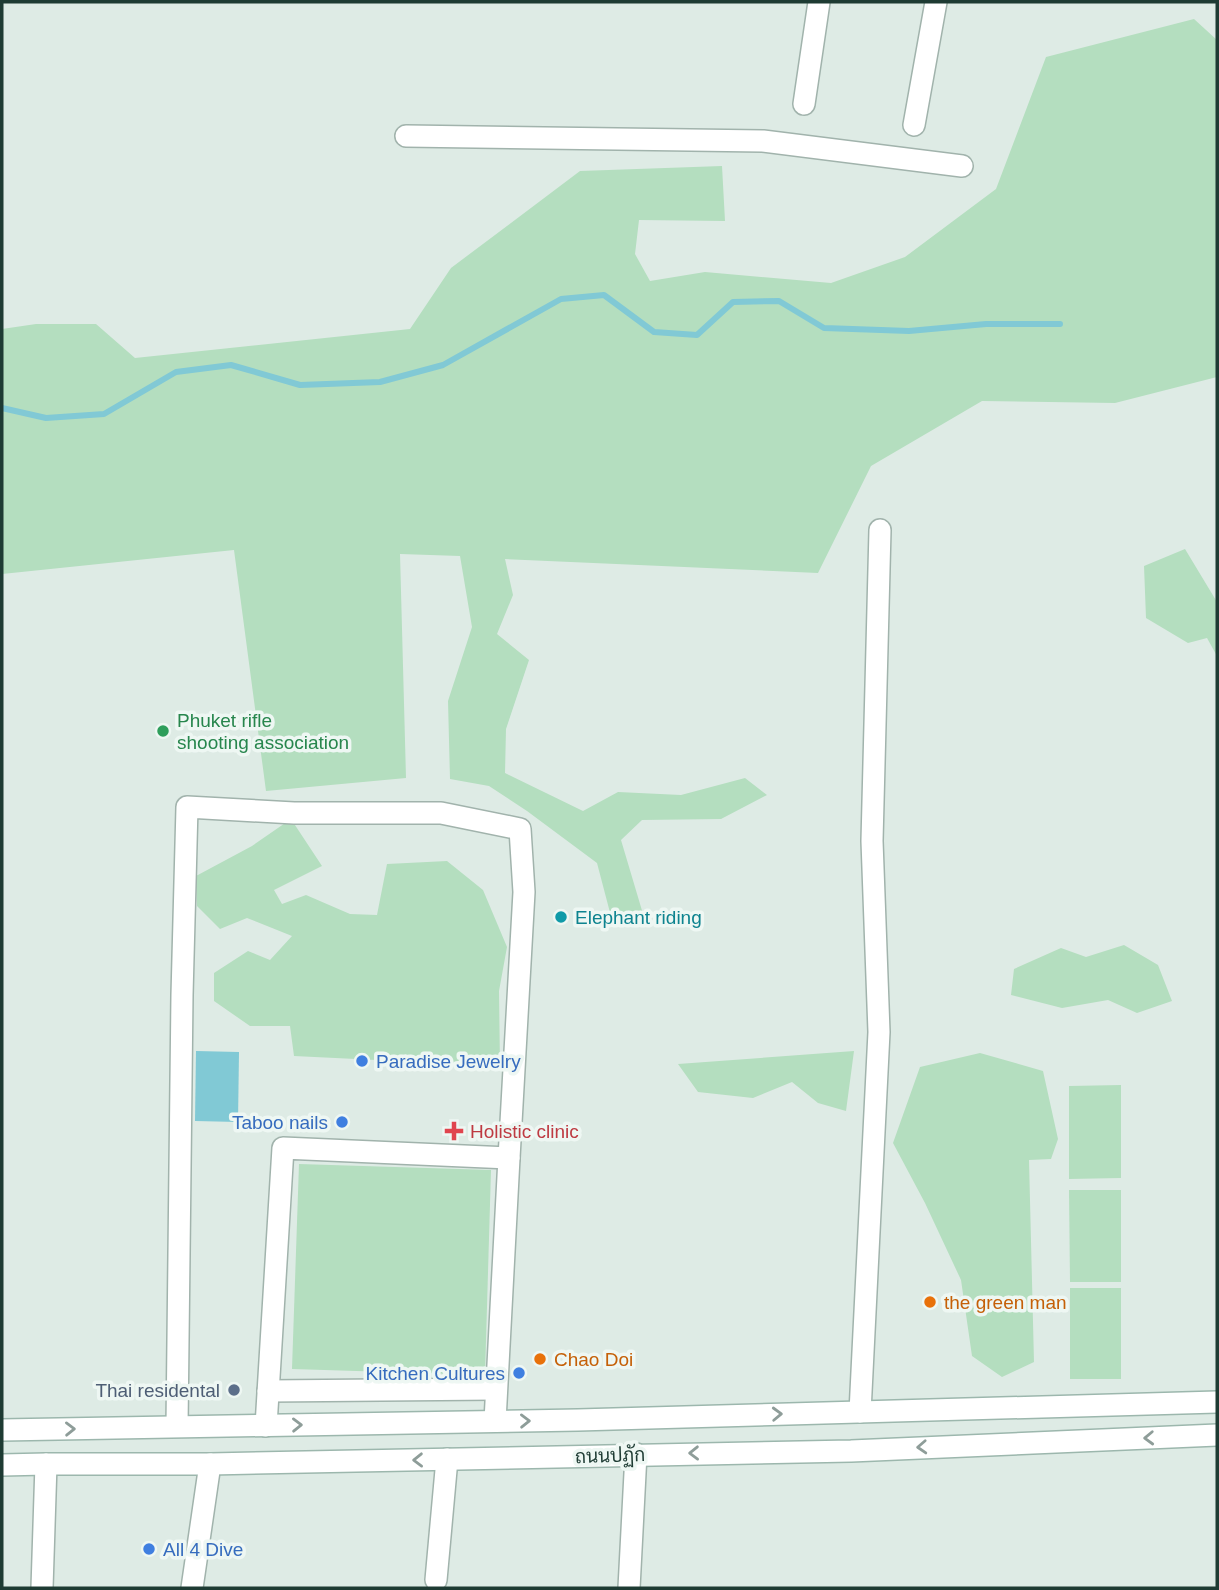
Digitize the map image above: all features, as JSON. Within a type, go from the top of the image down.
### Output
[{"type":"street","points":[[804,104],[819,2]]},
{"type":"street","points":[[914,125],[936,2]]},
{"type":"street","points":[[406,136],[763,141],[962,166]]},
{"type":"street","points":[[860,1412],[879,1032],[872,841],[880,530]]},
{"type":"street","points":[[177,1426],[187,807],[294,813],[441,813],[520,829],[524,892],[495,1421]]},
{"type":"street","points":[[266,1426],[283,1148],[509,1158]]},
{"type":"street","points":[[268,1391],[496,1389]]},
{"type":"street","name":"ถนนปฏัก","points":[[2,1430],[495,1421],[1217,1402]]},
{"type":"street","name":"ถนนปฏัก","points":[[2,1465],[211,1464],[851,1451],[1217,1436]]},
{"type":"street","points":[[629,1588],[636,1454]]},
{"type":"street","points":[[436,1580],[447,1459]]},
{"type":"street","points":[[42,1588],[46,1464]]},
{"type":"street","points":[[192,1588],[211,1464]]},
{"type":"green space","points":[[1194,19],[1217,40],[1217,377],[1115,403],[982,401],[871,466],[818,573],[505,559],[513,595],[497,634],[529,660],[506,729],[505,773],[583,811],[618,792],[681,795],[745,778],[767,795],[721,819],[642,820],[621,840],[646,924],[613,924],[597,863],[527,811],[489,786],[450,779],[448,701],[472,627],[460,556],[400,554],[406,778],[266,791],[234,550],[2,574],[2,329],[36,324],[96,324],[135,358],[410,329],[451,268],[580,171],[722,166],[725,221],[639,220],[635,254],[650,281],[705,272],[831,283],[905,257],[996,189],[1046,57]]},
{"type":"green space","points":[[1185,549],[1217,602],[1217,656],[1207,638],[1188,643],[1146,618],[1144,566]]},
{"type":"green space","points":[[291,819],[322,866],[274,890],[282,904],[306,895],[350,914],[377,915],[387,864],[447,861],[483,890],[507,947],[499,991],[500,1066],[294,1056],[290,1026],[250,1026],[214,1001],[214,973],[248,951],[270,960],[292,936],[247,918],[220,929],[197,906],[196,876],[252,846]]},
{"type":"green space","points":[[1124,945],[1158,965],[1172,1001],[1137,1013],[1108,1000],[1062,1008],[1011,995],[1014,969],[1061,948],[1086,957]]},
{"type":"green space","points":[[854,1051],[846,1111],[818,1103],[792,1082],[753,1098],[698,1092],[678,1064]]},
{"type":"green space","points":[[980,1053],[1043,1071],[1058,1139],[1051,1159],[1029,1160],[1034,1362],[1002,1377],[972,1356],[961,1280],[893,1143],[920,1067]]},
{"type":"green space","points":[[1121,1085],[1121,1178],[1069,1179],[1069,1086]]},
{"type":"green space","points":[[299,1164],[491,1170],[485,1375],[292,1369]]},
{"type":"green space","points":[[1069,1190],[1121,1190],[1121,1282],[1070,1282]]},
{"type":"green space","points":[[1070,1288],[1121,1288],[1121,1379],[1070,1379]]},
{"type":"water","points":[[196,1051],[239,1052],[238,1122],[195,1121]]},
{"type":"waterway","points":[[2,408],[46,418],[104,414],[176,372],[231,365],[300,385],[380,382],[443,365],[561,299],[604,295],[654,332],[697,335],[733,302],[779,301],[824,328],[909,331],[986,324],[1060,324]]},
{"type":"place","name":"Phuket rifle shooting association","points":[[163,731]]},
{"type":"place","name":"Elephant riding","points":[[561,917]]},
{"type":"place","name":"Paradise Jewelry","points":[[362,1061]]},
{"type":"place","name":"Taboo nails","points":[[342,1122]]},
{"type":"place","name":"Holistic clinic","points":[[454,1131]]},
{"type":"place","name":"the green man","points":[[930,1302]]},
{"type":"place","name":"Chao Doi","points":[[540,1359]]},
{"type":"place","name":"Kitchen Cultures","points":[[519,1373]]},
{"type":"place","name":"Thai residental","points":[[234,1390]]},
{"type":"place","name":"All 4 Dive","points":[[149,1549]]}]
